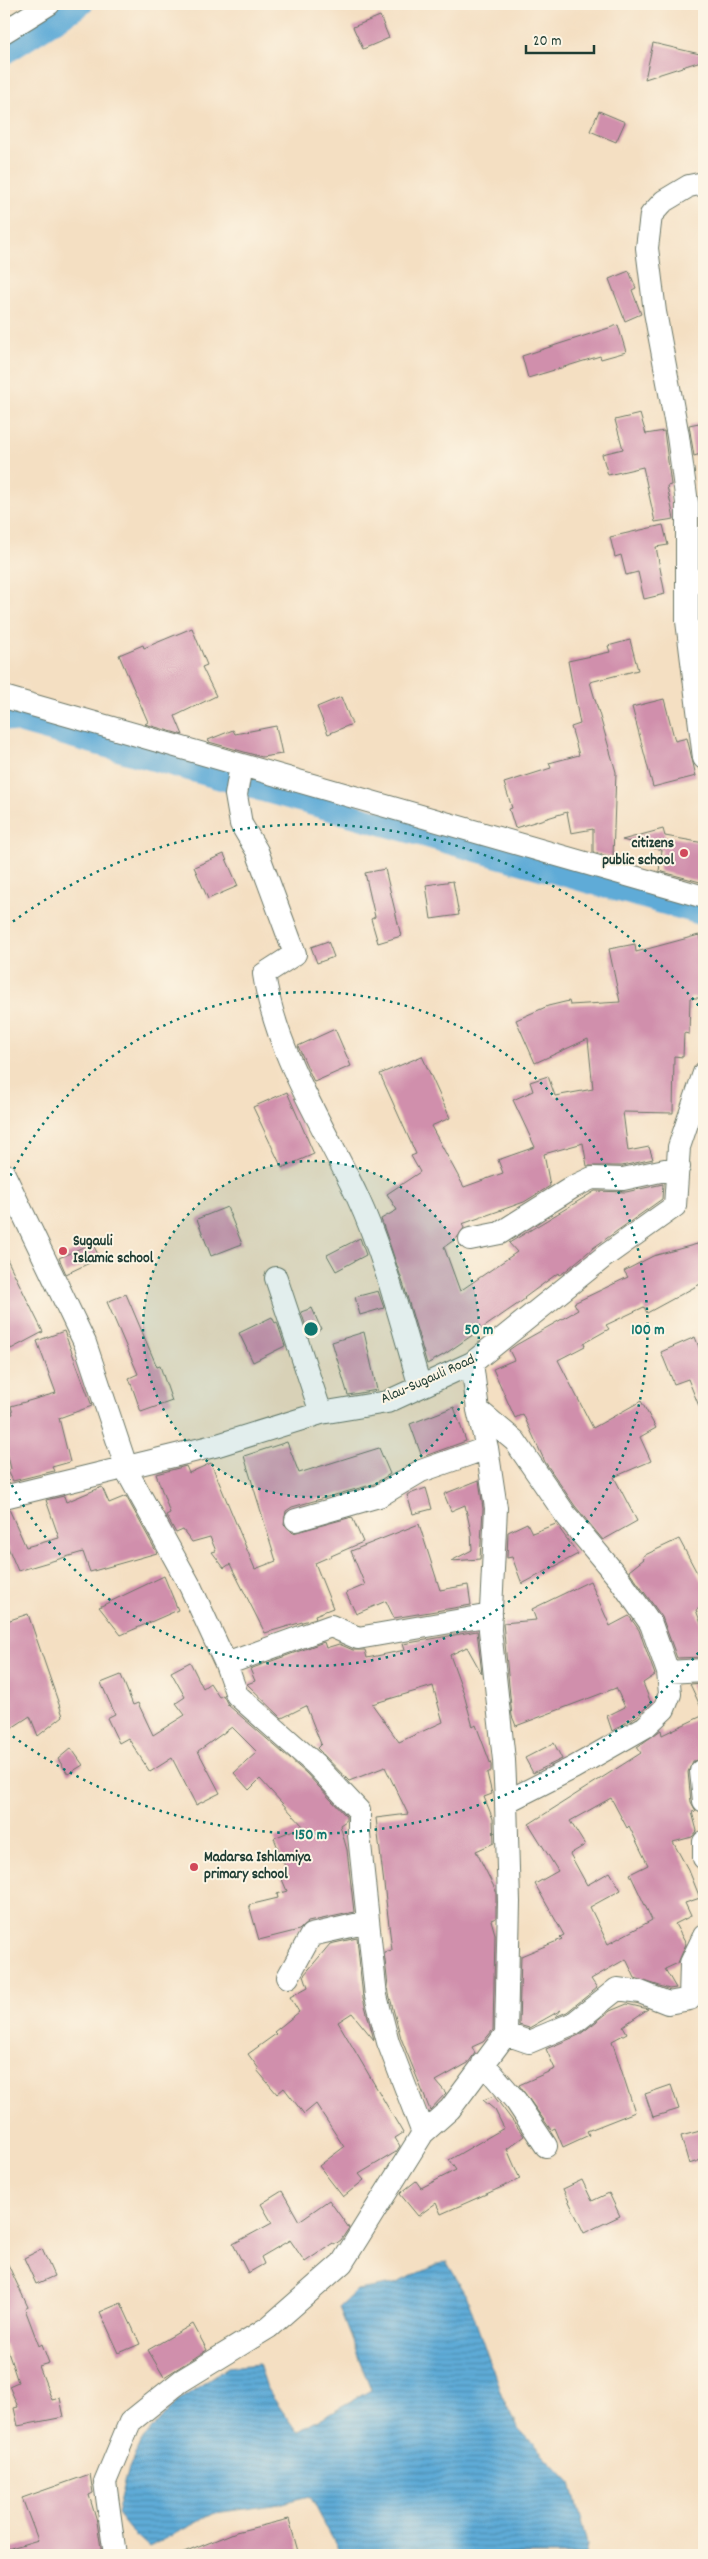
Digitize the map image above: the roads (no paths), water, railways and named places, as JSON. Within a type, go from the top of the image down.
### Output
[{"type":"street","points":[[4,32],[49,4]]},
{"type":"street","points":[[704,183],[689,186],[657,208],[651,215],[647,248],[654,312],[678,436],[687,503],[687,621],[704,758]]},
{"type":"street","points":[[4,697],[704,897]]},
{"type":"street","points":[[241,765],[236,795],[241,824],[257,851],[295,954],[264,974],[268,1003],[277,1033],[358,1198],[395,1299],[420,1386]]},
{"type":"street","name":"Alau-Sugauli Road","points":[[4,1496],[218,1445],[321,1413],[388,1402],[472,1363],[605,1256],[675,1206],[679,1147],[704,1073]]},
{"type":"street","points":[[470,1239],[500,1233],[573,1186],[592,1178],[623,1179],[679,1167]]},
{"type":"street","points":[[4,1174],[85,1343],[126,1467],[190,1586],[226,1664],[237,1695],[315,1764],[359,1811],[359,1835],[376,1996],[388,2042],[423,2133]]},
{"type":"street","points":[[276,1278],[321,1413]]},
{"type":"street","points":[[114,2555],[104,2482],[130,2422],[181,2381],[269,2327],[342,2263],[423,2133],[450,2109],[506,2034],[509,1902],[506,1802],[504,1760],[490,1630],[496,1508],[487,1448],[478,1410],[472,1363]]},
{"type":"street","points":[[478,1410],[515,1441],[566,1514],[620,1580],[651,1624],[668,1672],[670,1694],[664,1709],[644,1726],[573,1768],[506,1802]]},
{"type":"street","points":[[296,1520],[379,1496],[421,1471],[487,1448]]},
{"type":"street","points":[[226,1664],[331,1626],[358,1638],[491,1615]]},
{"type":"street","points":[[668,1672],[704,1670]]},
{"type":"street","points":[[701,1771],[704,1801]]},
{"type":"street","points":[[704,1842],[704,1858]]},
{"type":"street","points":[[288,1977],[311,1935],[368,1922]]},
{"type":"street","points":[[506,2034],[529,2042],[574,2023],[617,1989],[640,1992],[668,2003],[697,1996],[691,1963],[704,1936]]},
{"type":"street","points":[[484,2063],[516,2100],[546,2146]]},
{"type":"water","points":[[446,2261],[466,2294],[502,2396],[517,2427],[571,2483],[587,2544],[585,2555],[341,2555],[310,2496],[274,2505],[215,2513],[149,2547],[130,2530],[117,2514],[129,2467],[140,2443],[176,2402],[228,2367],[259,2364],[267,2389],[297,2432],[371,2390],[339,2307],[357,2290],[394,2284]]},
{"type":"waterway","points":[[4,53],[81,4]]},
{"type":"waterway","points":[[4,717],[704,914]]},
{"type":"place","name":"citizens public school","points":[[684,853]]},
{"type":"place","name":"Sugauli Islamic school","points":[[63,1251]]},
{"type":"place","name":"Madarsa Ishlamiya primary school","points":[[194,1867]]}]
